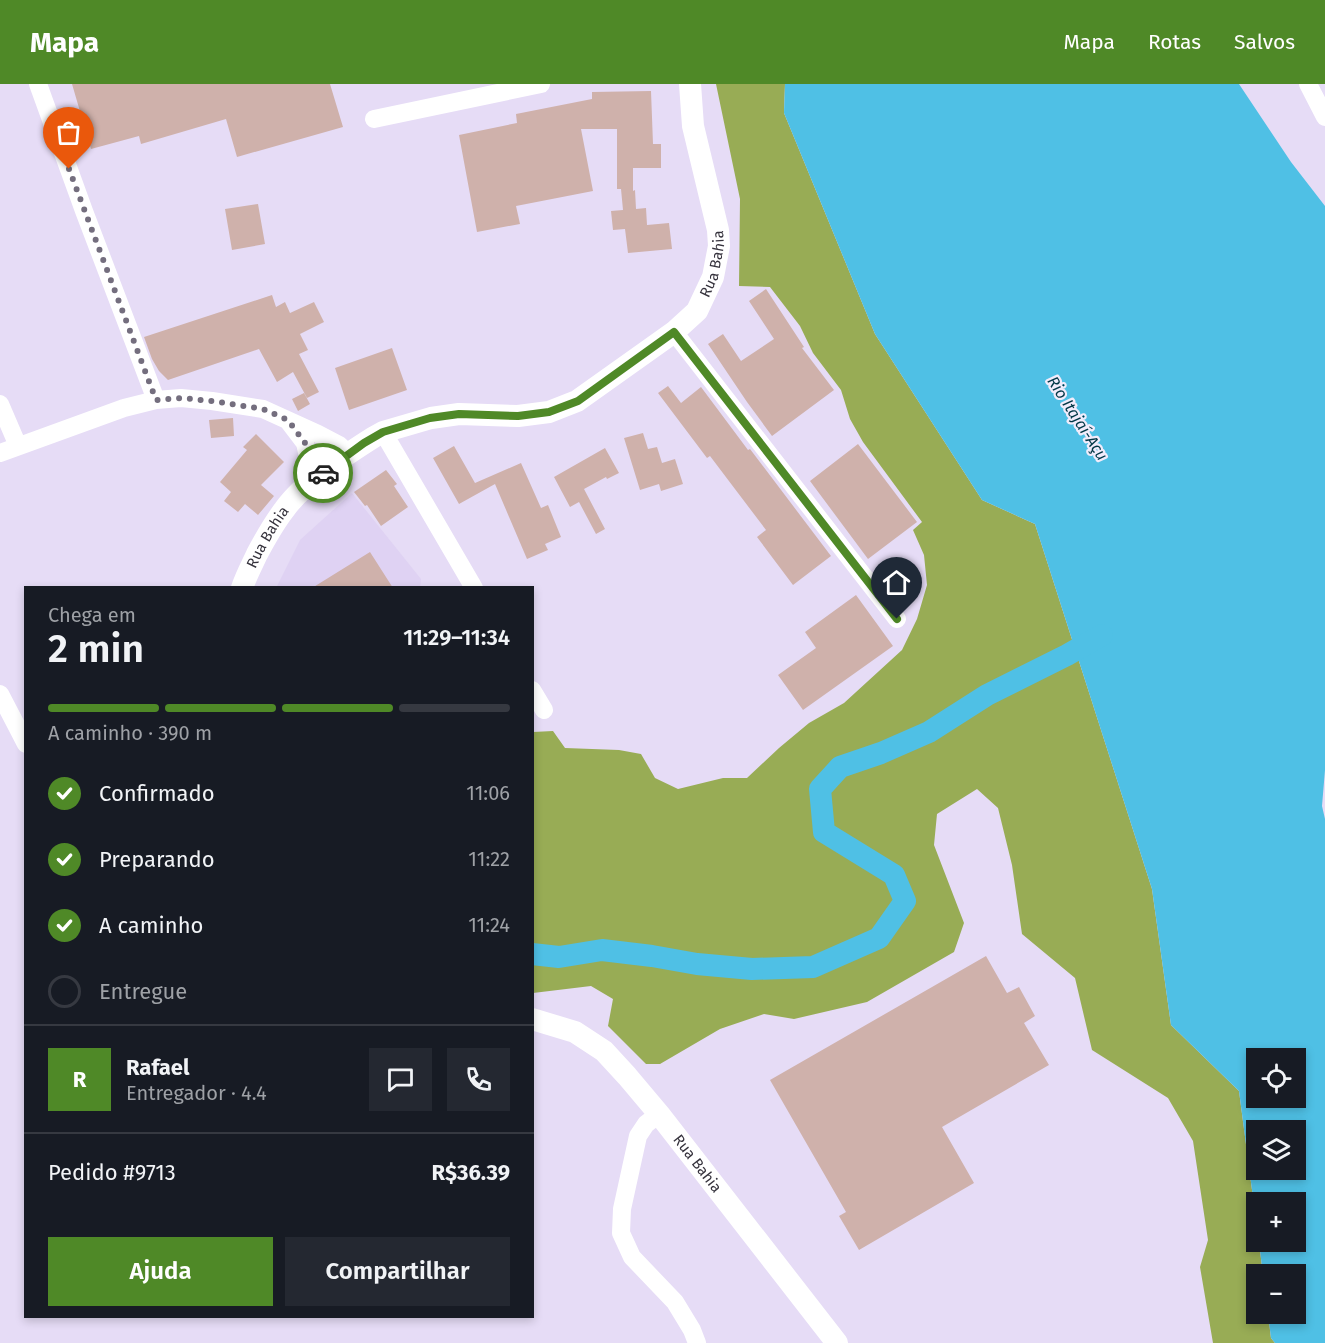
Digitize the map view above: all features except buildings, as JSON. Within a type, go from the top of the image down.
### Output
[{"type":"main road","name":"Rua Bahia","points":[[243,586],[262,544],[284,510],[302,490],[349,454],[383,432],[430,418],[459,414],[518,416],[549,412],[578,401],[674,332],[697,311],[713,277],[719,246],[718,230],[693,126],[690,84]]},
{"type":"main road","name":"Rua Bahia","points":[[534,1020],[574,1032],[603,1051],[627,1076],[837,1343]]},
{"type":"street","points":[[38,84],[156,400]]},
{"type":"street","points":[[374,118],[541,84]]},
{"type":"street","points":[[1308,84],[1325,117]]},
{"type":"street","points":[[674,332],[897,619]]},
{"type":"street","points":[[0,453],[124,408],[156,400],[181,398],[263,409],[288,420],[312,439],[339,445],[349,454]]},
{"type":"street","points":[[0,404],[18,446]]},
{"type":"street","points":[[383,432],[473,586]]},
{"type":"street","points":[[312,439],[312,481]]},
{"type":"street","points":[[534,693],[544,710]]},
{"type":"street","points":[[0,694],[24,740]]},
{"type":"street","points":[[659,1114],[646,1124],[638,1136],[622,1209],[621,1233],[632,1257],[675,1302],[697,1343]]},
{"type":"shaded area","points":[[352,493],[421,579],[420,586],[277,586],[300,540]]},
{"type":"green space","points":[[716,84],[785,84],[784,113],[875,334],[982,500],[1035,524],[1152,889],[1171,1025],[1239,1091],[1246,1144],[1246,1180],[1251,1180],[1252,1192],[1246,1192],[1246,1252],[1260,1252],[1262,1264],[1246,1264],[1246,1324],[1269,1324],[1271,1338],[1275,1343],[1213,1343],[1200,1267],[1208,1240],[1193,1141],[1168,1098],[1092,1050],[1075,978],[1022,934],[1012,865],[998,808],[977,789],[937,814],[934,845],[964,923],[954,952],[867,1002],[794,1019],[764,1014],[720,1029],[660,1064],[646,1064],[608,1026],[613,999],[591,986],[534,993],[534,732],[553,731],[565,748],[619,750],[641,754],[655,778],[678,789],[723,778],[747,778],[809,723],[844,703],[902,650],[917,619],[927,585],[924,555],[913,530],[922,522],[863,442],[850,419],[841,390],[813,353],[800,326],[770,287],[739,286],[740,199]]},
{"type":"water","name":"Rio Itajaí-Açu","points":[[785,84],[1239,84],[1291,162],[1325,206],[1325,770],[1322,806],[1325,819],[1325,1343],[1275,1343],[1271,1338],[1269,1324],[1306,1324],[1306,1264],[1262,1264],[1260,1252],[1306,1252],[1306,1192],[1252,1192],[1251,1180],[1306,1180],[1306,1120],[1246,1120],[1246,1144],[1239,1091],[1171,1025],[1152,889],[1035,524],[982,500],[875,334],[784,113]]},
{"type":"waterway","points":[[534,954],[559,957],[602,950],[697,964],[752,969],[813,967],[879,938],[905,901],[894,875],[824,832],[820,789],[840,767],[881,753],[929,732],[987,695],[1102,635]]},
{"type":"way so far","points":[[69,169],[156,400],[181,398],[263,409],[288,420],[305,443],[312,481],[323,473]]},
{"type":"route","points":[[323,473],[383,432],[430,418],[459,414],[518,416],[549,412],[578,401],[674,332],[897,619]]}]
